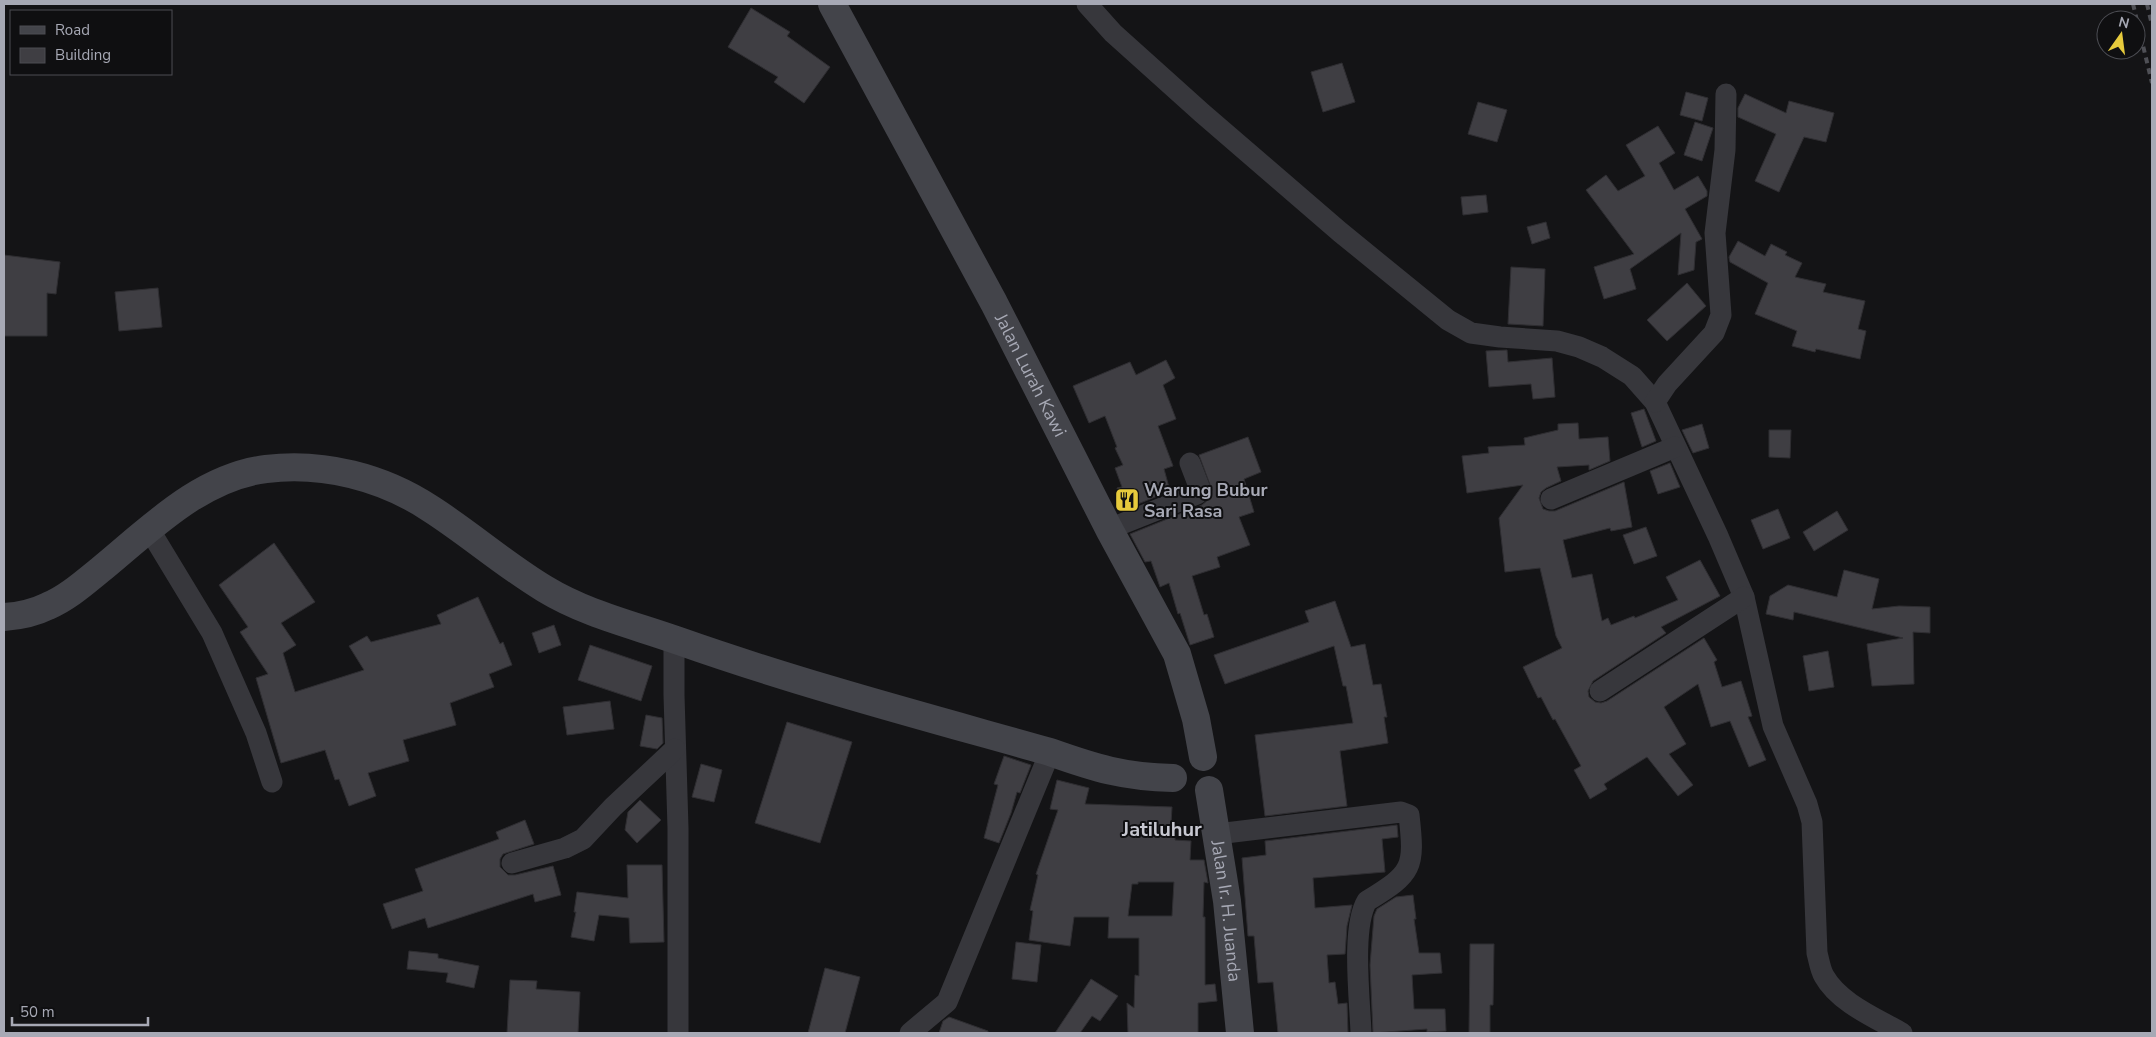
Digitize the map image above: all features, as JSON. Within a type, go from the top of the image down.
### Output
[{"type":"street","name":"Jalan Lurah Kawi","points":[[832,4],[994,303],[1109,529],[1177,654],[1196,720],[1203,757]]},
{"type":"street","points":[[1087,4],[1113,33],[1202,113],[1340,232],[1448,320],[1471,333],[1557,341],[1579,347],[1602,357],[1632,376],[1655,402],[1718,536],[1744,597],[1773,726],[1807,804],[1812,822],[1817,953],[1822,974],[1833,989],[1902,1033]]},
{"type":"street","points":[[1655,402],[1667,384],[1714,333],[1721,315],[1715,233],[1725,150],[1726,94]]},
{"type":"street","points":[[1551,499],[1675,447]]},
{"type":"street","points":[[1109,529],[1198,494],[1200,489],[1190,462]]},
{"type":"street","points":[[4,617],[31,613],[67,596],[149,529],[200,494],[239,476],[263,469],[315,468],[344,472],[373,480],[404,493],[430,508],[496,557],[566,600],[592,612],[749,665],[1050,752],[1098,768],[1123,775],[1173,778]]},
{"type":"street","points":[[149,529],[212,632],[256,733],[272,782]]},
{"type":"street","points":[[1600,691],[1744,597]]},
{"type":"street","points":[[674,640],[678,828],[678,1033]]},
{"type":"street","points":[[512,863],[565,848],[582,839],[618,802],[675,749]]},
{"type":"street","points":[[910,1033],[948,1002],[1050,752]]},
{"type":"street","points":[[1192,755],[1203,757],[1210,763],[1214,772],[1214,782],[1209,790],[1198,796],[1187,795],[1177,788],[1173,778],[1174,767],[1181,758],[1192,755]]},
{"type":"street","name":"Jalan Ir. H. Juanda","points":[[1209,790],[1227,901],[1240,1033]]},
{"type":"street","points":[[1217,834],[1401,812],[1409,815],[1412,846],[1410,861],[1405,875],[1367,901],[1364,906],[1359,938],[1361,1033]]},
{"type":"building","points":[[751,8],[790,32],[787,36],[830,67],[804,103],[774,82],[778,77],[728,47]]},
{"type":"building","points":[[1342,63],[1355,102],[1323,112],[1311,72]]},
{"type":"building","points":[[1686,92],[1708,98],[1702,121],[1680,115]]},
{"type":"building","points":[[1745,94],[1786,113],[1789,101],[1834,113],[1826,142],[1804,137],[1779,192],[1755,181],[1776,134],[1738,117],[1738,108]]},
{"type":"building","points":[[1478,102],[1507,110],[1497,142],[1468,134]]},
{"type":"building","points":[[1695,122],[1713,128],[1702,161],[1684,155]]},
{"type":"building","points":[[1658,126],[1675,153],[1659,163],[1674,190],[1698,176],[1707,191],[1707,196],[1685,209],[1702,239],[1696,242],[1694,270],[1678,275],[1681,233],[1630,269],[1636,289],[1604,299],[1594,267],[1634,254],[1586,190],[1606,175],[1618,191],[1645,176],[1626,145]]},
{"type":"building","points":[[1486,195],[1488,212],[1463,215],[1461,197]]},
{"type":"building","points":[[1546,222],[1550,238],[1532,244],[1527,227]]},
{"type":"building","points":[[1738,241],[1765,256],[1771,244],[1787,252],[1785,255],[1802,263],[1795,277],[1826,284],[1823,292],[1865,301],[1858,329],[1866,331],[1860,359],[1816,349],[1815,352],[1792,346],[1797,331],[1755,314],[1768,283],[1730,262],[1729,257]]},
{"type":"building","points":[[4,255],[60,262],[56,294],[47,293],[47,336],[4,336]]},
{"type":"building","points":[[1511,267],[1545,269],[1543,326],[1508,324]]},
{"type":"building","points":[[1687,283],[1706,306],[1667,341],[1647,320]]},
{"type":"building","points":[[158,288],[162,327],[119,331],[115,292]]},
{"type":"building","points":[[1507,350],[1508,362],[1552,358],[1555,397],[1533,399],[1531,384],[1489,387],[1486,351]]},
{"type":"building","points":[[1166,360],[1175,378],[1163,385],[1176,419],[1158,426],[1173,466],[1164,469],[1170,491],[1123,510],[1117,488],[1122,487],[1115,468],[1123,465],[1115,448],[1117,447],[1105,416],[1089,423],[1073,386],[1130,362],[1136,375]]},
{"type":"building","points":[[1644,409],[1656,441],[1642,447],[1631,413]]},
{"type":"building","points":[[1578,423],[1579,439],[1608,437],[1610,461],[1589,470],[1589,465],[1557,467],[1561,481],[1546,488],[1541,492],[1539,498],[1543,509],[1555,511],[1624,482],[1632,527],[1611,531],[1610,528],[1563,540],[1572,578],[1592,574],[1602,621],[1608,618],[1611,625],[1634,616],[1635,618],[1678,600],[1666,577],[1700,560],[1720,596],[1661,627],[1666,633],[1593,681],[1588,691],[1589,697],[1595,702],[1607,701],[1704,638],[1717,660],[1714,662],[1722,687],[1741,681],[1752,716],[1748,717],[1766,760],[1749,767],[1730,721],[1711,727],[1698,684],[1664,707],[1686,744],[1669,754],[1693,785],[1678,796],[1647,757],[1604,784],[1607,789],[1590,799],[1574,770],[1581,766],[1555,719],[1553,720],[1541,697],[1538,698],[1523,667],[1562,648],[1556,636],[1540,568],[1505,572],[1499,518],[1523,485],[1467,493],[1462,456],[1489,453],[1488,447],[1525,445],[1524,438],[1558,430],[1558,424]]},
{"type":"building","points":[[1702,424],[1709,448],[1693,453],[1682,430]]},
{"type":"building","points":[[1769,430],[1791,430],[1790,458],[1769,457]]},
{"type":"building","points":[[1248,437],[1261,472],[1244,479],[1254,512],[1239,517],[1250,545],[1217,557],[1220,567],[1192,576],[1204,615],[1207,614],[1214,637],[1190,645],[1169,583],[1160,587],[1151,561],[1145,562],[1130,534],[1202,505],[1208,500],[1212,490],[1199,455]]},
{"type":"building","points":[[1670,463],[1680,487],[1658,494],[1650,471]]},
{"type":"building","points":[[1778,509],[1790,538],[1763,549],[1751,520]]},
{"type":"building","points":[[1837,511],[1848,530],[1814,551],[1803,532]]},
{"type":"building","points":[[1646,527],[1657,556],[1634,564],[1623,535]]},
{"type":"building","points":[[274,543],[315,602],[281,623],[296,645],[283,653],[295,692],[364,670],[349,646],[367,636],[371,642],[441,624],[437,615],[478,597],[500,644],[503,642],[512,665],[489,674],[494,687],[450,703],[456,725],[403,740],[409,761],[368,773],[376,796],[349,806],[339,779],[335,780],[325,750],[281,763],[256,678],[268,674],[240,632],[248,627],[219,585]]},
{"type":"building","points":[[1844,570],[1879,579],[1872,609],[1899,606],[1930,607],[1930,633],[1913,632],[1914,684],[1872,686],[1867,644],[1903,638],[1794,612],[1793,620],[1766,614],[1770,596],[1788,585],[1837,597]]},
{"type":"building","points":[[1335,601],[1351,647],[1365,644],[1373,685],[1381,684],[1387,717],[1384,717],[1388,743],[1340,751],[1347,806],[1265,816],[1255,735],[1353,723],[1346,686],[1343,686],[1334,646],[1225,684],[1214,655],[1309,622],[1305,611]]},
{"type":"building","points":[[554,625],[561,645],[539,653],[532,633]]},
{"type":"building","points":[[590,645],[652,666],[641,701],[578,680]]},
{"type":"building","points":[[1828,651],[1834,687],[1809,691],[1803,656]]},
{"type":"building","points":[[610,701],[614,729],[567,735],[563,707]]},
{"type":"building","points":[[646,715],[662,718],[663,743],[657,749],[640,746]]},
{"type":"building","points":[[787,722],[852,742],[820,843],[755,823]]},
{"type":"building","points":[[1004,756],[1031,765],[1020,793],[1017,792],[999,843],[984,838],[998,785],[994,784]]},
{"type":"building","points":[[701,764],[722,770],[714,802],[692,797]]},
{"type":"building","points":[[1057,780],[1089,788],[1085,804],[1172,807],[1171,824],[1175,824],[1175,840],[1191,841],[1190,860],[1204,860],[1208,883],[1204,882],[1205,985],[1215,984],[1217,1001],[1198,1003],[1198,1033],[1128,1033],[1127,1003],[1134,1008],[1135,975],[1139,976],[1139,938],[1108,938],[1109,917],[1074,917],[1070,946],[1029,940],[1033,911],[1030,910],[1038,875],[1036,874],[1058,810],[1050,809]],"holes":[[[1138,882],[1174,882],[1172,916],[1128,916],[1132,884],[1138,884]]]},
{"type":"building","points":[[640,800],[661,820],[637,843],[625,830],[628,812]]},
{"type":"building","points":[[525,820],[534,844],[503,854],[500,859],[500,867],[508,875],[515,875],[553,866],[561,895],[535,902],[533,894],[428,928],[425,918],[392,929],[383,904],[423,891],[415,869],[499,839],[496,832]]},
{"type":"building","points":[[1397,825],[1398,837],[1382,839],[1385,872],[1313,878],[1315,908],[1352,905],[1347,926],[1345,954],[1327,955],[1329,983],[1335,982],[1338,1004],[1347,1003],[1348,1033],[1278,1033],[1273,982],[1258,983],[1254,936],[1248,936],[1242,858],[1266,855],[1265,841]]},
{"type":"building","points":[[627,865],[662,865],[664,942],[630,943],[629,918],[599,915],[594,941],[571,937],[576,912],[574,912],[577,892],[628,898]]},
{"type":"building","points":[[1413,895],[1419,953],[1440,953],[1442,973],[1412,975],[1414,1009],[1445,1009],[1446,1031],[1427,1032],[1427,1029],[1373,1033],[1370,965],[1374,916],[1377,909],[1396,897]]},
{"type":"building","points":[[1016,942],[1041,945],[1037,982],[1012,979]]},
{"type":"building","points":[[1470,944],[1494,944],[1493,1005],[1490,1005],[1490,1033],[1469,1033]]},
{"type":"building","points":[[409,951],[438,954],[438,958],[479,966],[474,988],[446,982],[448,973],[407,969]]},
{"type":"building","points":[[825,968],[860,977],[845,1033],[808,1033]]},
{"type":"building","points":[[1091,979],[1118,996],[1100,1021],[1092,1016],[1080,1033],[1055,1033]]},
{"type":"building","points":[[510,980],[537,981],[536,989],[580,992],[578,1033],[507,1033]]},
{"type":"building","points":[[949,1017],[988,1031],[988,1033],[939,1033],[943,1021]]},
{"type":"railway","points":[[2133,4],[2152,83]]},
{"type":"railway","points":[[2147,4],[2152,25]]},
{"type":"place","name":"Warung Bubur Sari Rasa","points":[[1127,500]]},
{"type":"district","name":"Jatiluhur","points":[[1162,829]]}]
